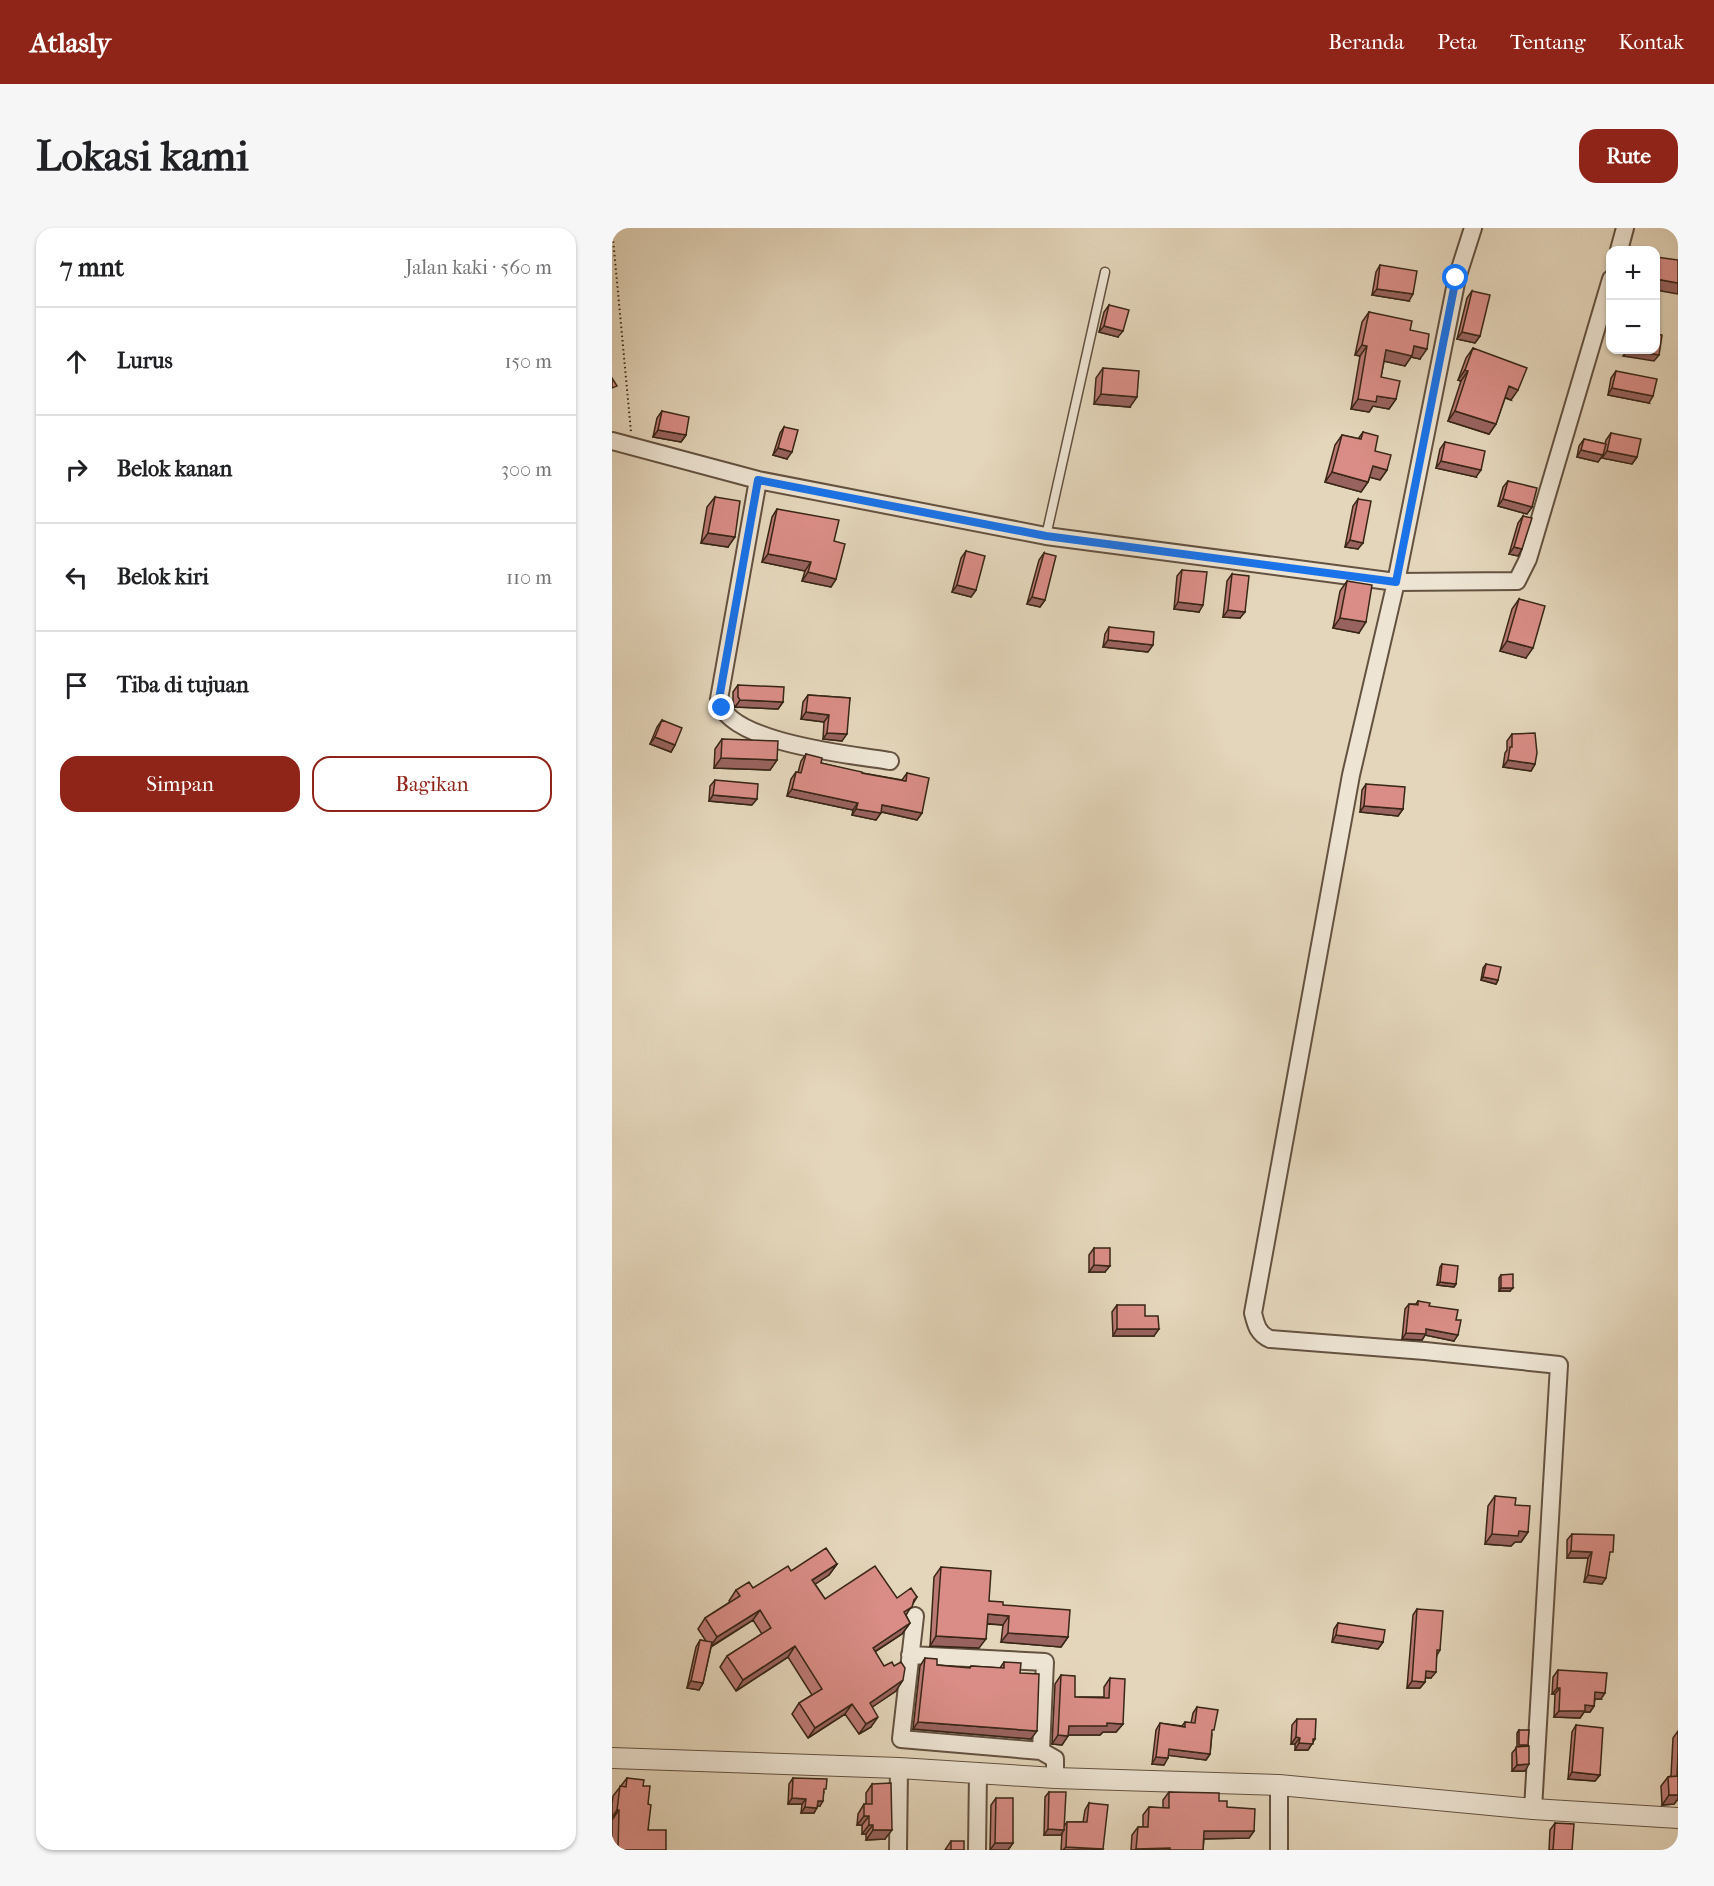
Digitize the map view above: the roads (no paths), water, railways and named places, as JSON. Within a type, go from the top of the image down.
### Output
[{"type":"street","points":[[1473,228],[1456,278],[1396,582],[1351,775],[1253,1313],[1262,1336],[1270,1339],[1425,1351],[1559,1365],[1533,1809]]},
{"type":"street","points":[[1620,246],[1625,228]]},
{"type":"street","points":[[612,441],[758,480],[1046,536],[1396,582],[1517,581],[1528,559],[1606,296]]},
{"type":"street","points":[[758,480],[719,699],[722,708],[741,725],[770,739],[808,748],[890,761]]},
{"type":"street","points":[[915,1616],[901,1739],[1041,1751],[1055,1759],[1055,1778]]},
{"type":"street","points":[[910,1655],[1045,1662],[1041,1751]]},
{"type":"street","points":[[612,1758],[899,1768],[1055,1778],[1279,1785],[1533,1809],[1678,1818]]},
{"type":"street","points":[[898,1850],[899,1768]]},
{"type":"street","points":[[977,1850],[978,1772]]},
{"type":"street","points":[[1279,1785],[1279,1850]]},
{"type":"lane","points":[[1046,536],[1105,272]]}]
